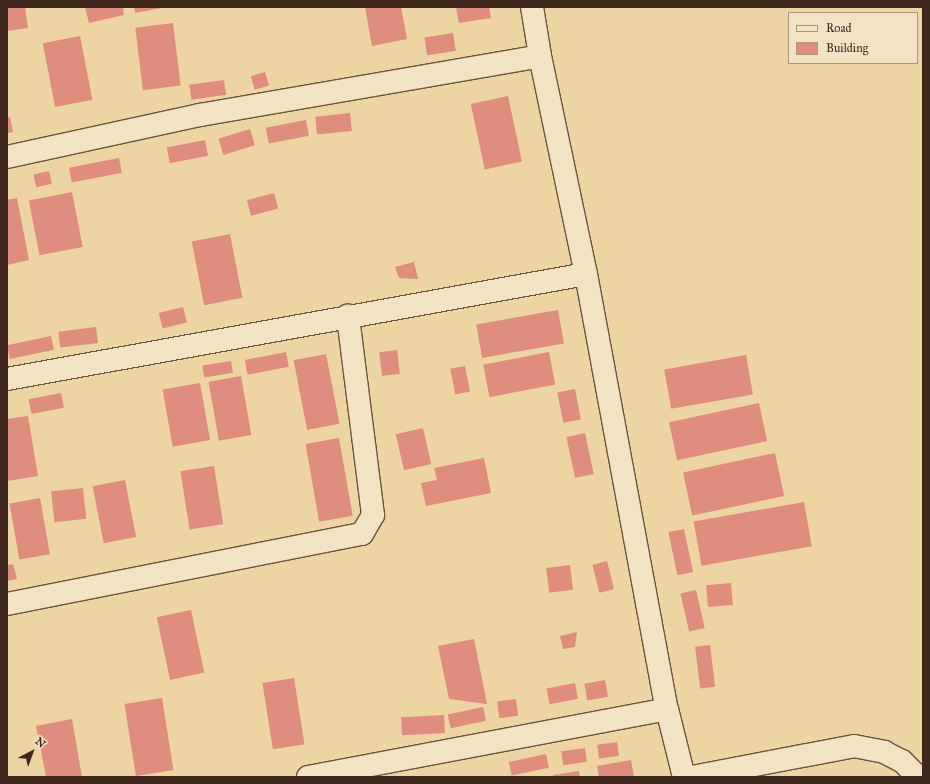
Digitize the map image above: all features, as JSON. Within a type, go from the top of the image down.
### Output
[{"type":"street","points":[[532,7],[540,56],[586,274],[667,709],[684,777]]},
{"type":"street","points":[[7,157],[200,115],[540,56]]},
{"type":"street","points":[[7,379],[586,274]]},
{"type":"street","points":[[7,604],[362,534],[373,515],[348,316]]},
{"type":"street","points":[[308,777],[667,709]]},
{"type":"street","points":[[692,777],[854,746],[884,752],[902,761],[918,777]]},
{"type":"building","points":[[7,7],[25,7],[28,28],[7,31]]},
{"type":"building","points":[[85,7],[123,7],[124,15],[89,23]]},
{"type":"building","points":[[134,7],[162,7],[162,8],[135,13]]},
{"type":"building","points":[[365,7],[401,7],[407,39],[372,46]]},
{"type":"building","points":[[456,7],[489,7],[491,18],[459,23]]},
{"type":"building","points":[[173,23],[181,86],[143,90],[135,28]]},
{"type":"building","points":[[453,33],[456,51],[427,55],[424,38]]},
{"type":"building","points":[[80,36],[92,100],[55,107],[43,43]]},
{"type":"building","points":[[265,72],[269,85],[255,90],[251,76]]},
{"type":"building","points":[[224,80],[226,95],[191,100],[189,85]]},
{"type":"building","points":[[508,96],[522,162],[485,169],[471,104]]},
{"type":"building","points":[[350,113],[352,131],[317,135],[315,117]]},
{"type":"building","points":[[10,117],[13,132],[7,133],[7,118]]},
{"type":"building","points":[[306,120],[309,136],[269,144],[266,128]]},
{"type":"building","points":[[250,129],[255,145],[223,155],[218,139]]},
{"type":"building","points":[[205,140],[208,156],[170,163],[167,147]]},
{"type":"building","points":[[119,158],[122,173],[72,182],[69,168]]},
{"type":"building","points":[[49,171],[52,184],[36,187],[33,175]]},
{"type":"building","points":[[72,192],[83,247],[39,255],[29,200]]},
{"type":"building","points":[[274,193],[278,208],[251,216],[247,200]]},
{"type":"building","points":[[17,198],[29,260],[7,265],[7,200]]},
{"type":"building","points":[[230,234],[242,298],[204,305],[192,241]]},
{"type":"building","points":[[414,262],[418,279],[399,278],[395,267]]},
{"type":"building","points":[[183,307],[187,323],[163,329],[159,313]]},
{"type":"building","points":[[558,310],[564,343],[482,358],[476,324]]},
{"type":"building","points":[[96,327],[98,343],[60,348],[58,332]]},
{"type":"building","points":[[51,336],[54,350],[10,359],[7,345]]},
{"type":"building","points":[[397,350],[400,374],[382,376],[379,352]]},
{"type":"building","points":[[286,352],[289,367],[248,375],[245,360]]},
{"type":"building","points":[[549,352],[555,384],[490,397],[483,365]]},
{"type":"building","points":[[326,354],[340,424],[307,430],[294,360]]},
{"type":"building","points":[[746,355],[753,394],[671,409],[664,369]]},
{"type":"building","points":[[231,361],[233,373],[204,377],[202,366]]},
{"type":"building","points":[[465,366],[470,392],[455,394],[450,369]]},
{"type":"building","points":[[241,376],[251,435],[219,441],[209,382]]},
{"type":"building","points":[[200,383],[210,440],[173,447],[163,390]]},
{"type":"building","points":[[575,389],[581,419],[563,423],[557,392]]},
{"type":"building","points":[[61,393],[64,408],[31,414],[29,399]]},
{"type":"building","points":[[759,403],[767,441],[677,460],[669,422]]},
{"type":"building","points":[[28,416],[38,476],[7,481],[7,419]]},
{"type":"building","points":[[423,428],[431,464],[404,470],[396,434]]},
{"type":"building","points":[[585,433],[594,474],[575,478],[566,437]]},
{"type":"building","points":[[339,438],[353,516],[319,522],[306,444]]},
{"type":"building","points":[[775,453],[784,496],[692,516],[683,473]]},
{"type":"building","points":[[484,458],[491,493],[426,506],[421,483],[437,480],[434,468]]},
{"type":"building","points":[[214,466],[223,524],[190,530],[180,471]]},
{"type":"building","points":[[125,480],[136,537],[104,543],[93,486]]},
{"type":"building","points":[[83,488],[86,519],[54,522],[51,491]]},
{"type":"building","points":[[40,498],[50,554],[19,560],[9,503]]},
{"type":"building","points":[[804,502],[812,546],[702,566],[694,521]]},
{"type":"building","points":[[684,529],[693,572],[677,575],[668,532]]},
{"type":"building","points":[[607,561],[614,589],[599,593],[592,565]]},
{"type":"building","points":[[13,564],[17,579],[7,581],[7,565]]},
{"type":"building","points":[[570,565],[573,590],[549,593],[546,568]]},
{"type":"building","points":[[731,583],[733,605],[708,607],[706,585]]},
{"type":"building","points":[[696,590],[705,628],[689,632],[680,594]]},
{"type":"building","points":[[191,610],[204,673],[170,680],[157,617]]},
{"type":"building","points":[[577,632],[575,647],[563,649],[560,636]]},
{"type":"building","points":[[474,639],[487,704],[449,699],[438,646]]},
{"type":"building","points":[[710,645],[715,687],[700,689],[695,647]]},
{"type":"building","points":[[294,678],[304,744],[273,749],[262,683]]},
{"type":"building","points":[[605,680],[608,697],[587,700],[584,684]]},
{"type":"building","points":[[575,683],[578,699],[550,704],[547,689]]},
{"type":"building","points":[[162,698],[173,770],[136,776],[124,704]]},
{"type":"building","points":[[516,699],[518,716],[499,718],[497,701]]},
{"type":"building","points":[[483,707],[486,721],[451,728],[448,714]]},
{"type":"building","points":[[444,715],[445,733],[402,735],[401,717]]},
{"type":"building","points":[[72,719],[82,777],[46,777],[36,726]]},
{"type":"building","points":[[617,742],[619,756],[599,759],[597,745]]},
{"type":"building","points":[[585,748],[587,762],[563,765],[561,751]]},
{"type":"building","points":[[546,754],[549,768],[512,776],[509,762]]},
{"type":"building","points":[[631,760],[634,777],[599,777],[597,766]]},
{"type":"building","points":[[579,771],[580,777],[553,777],[553,775]]}]
